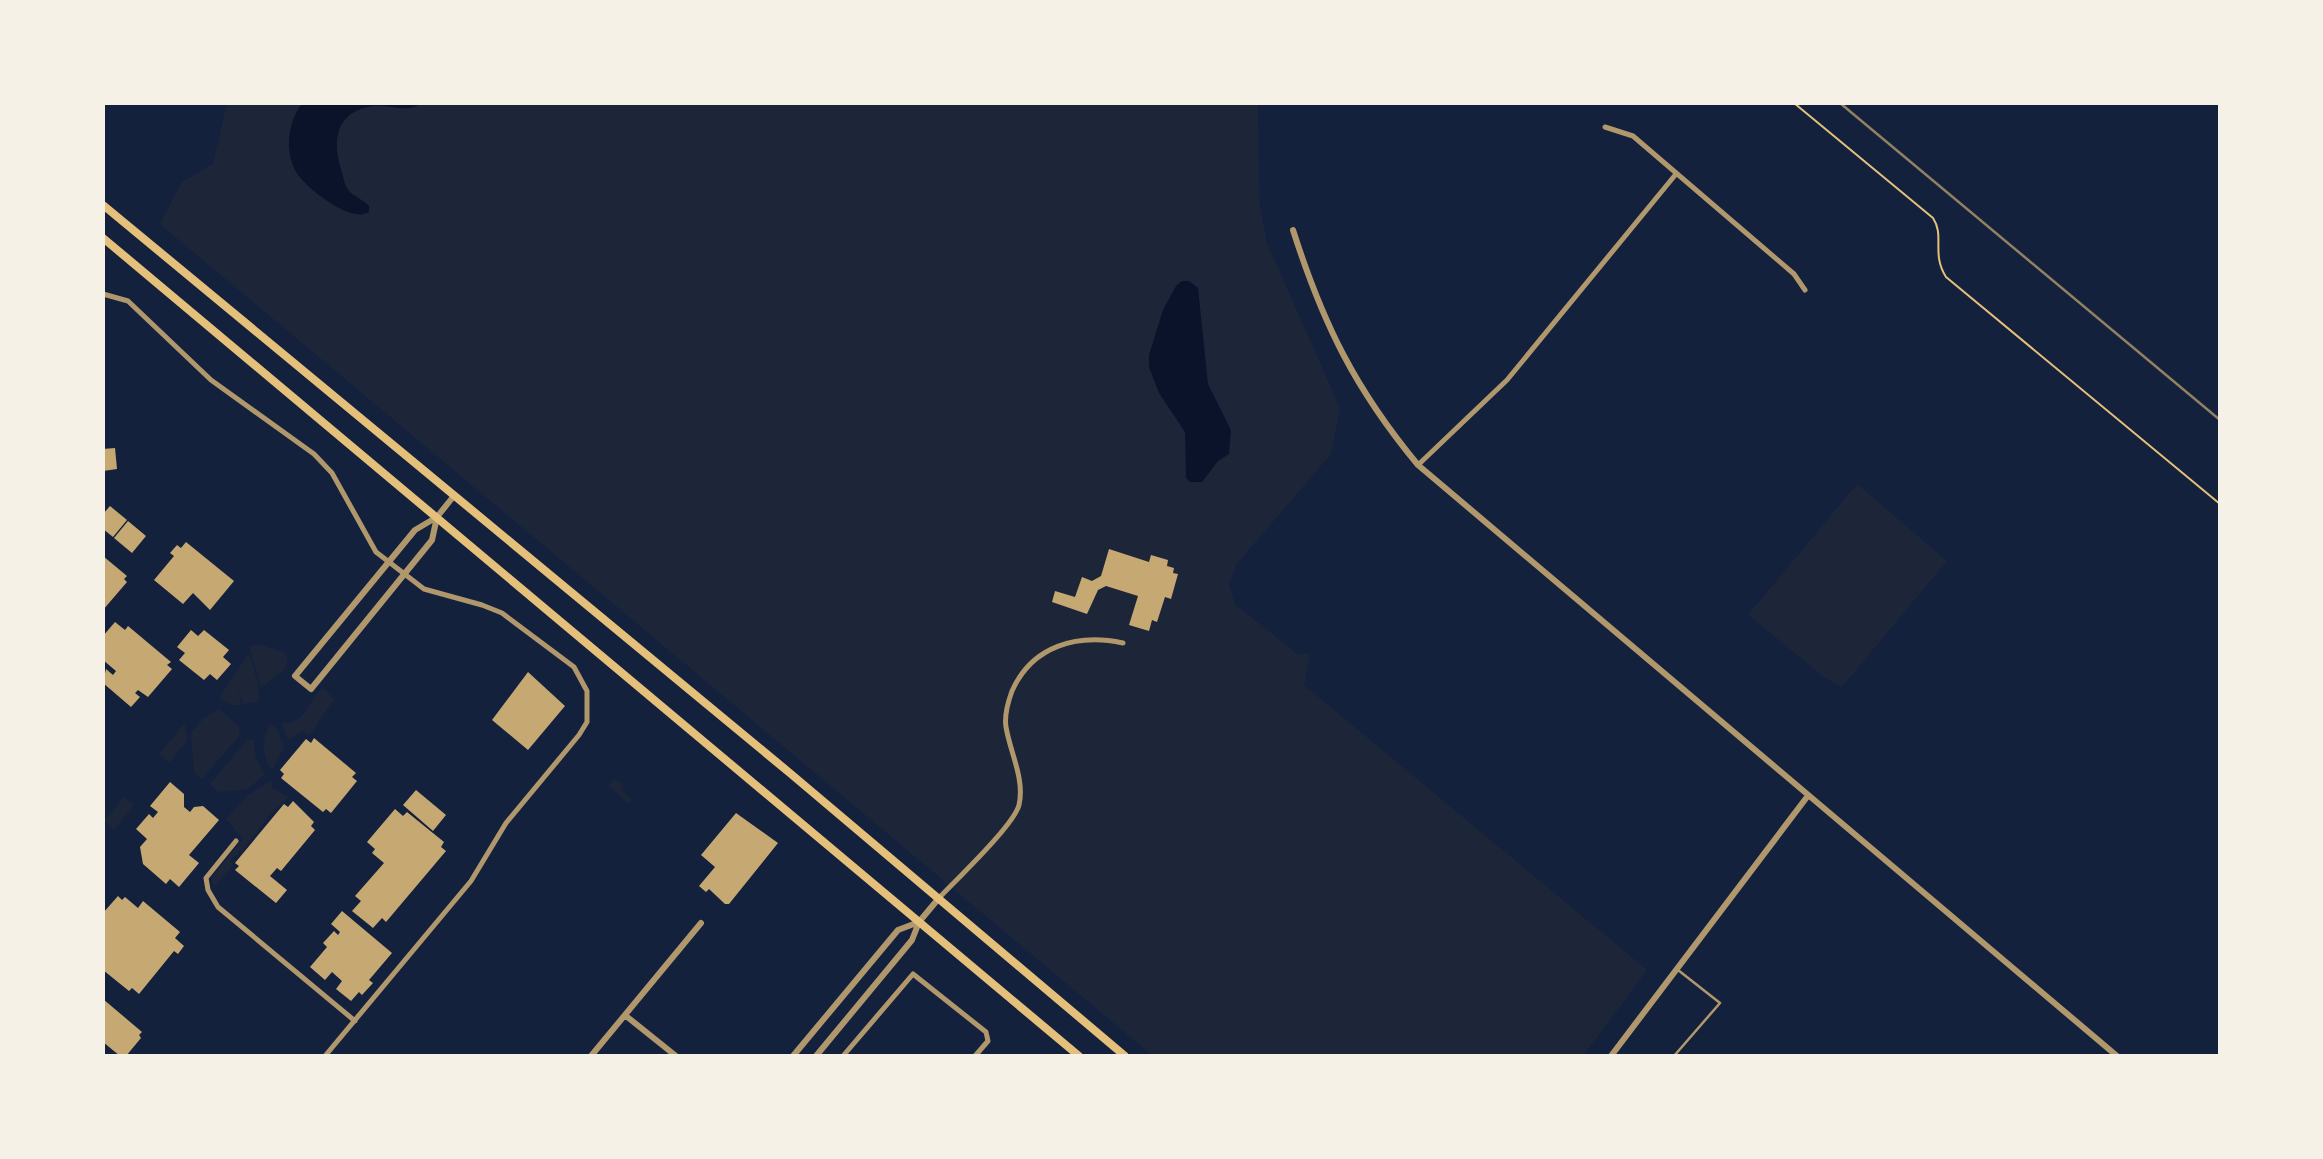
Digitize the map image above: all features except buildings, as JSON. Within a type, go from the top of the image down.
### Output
[{"type":"main road","points":[[103,205],[939,898],[1125,1056]]},
{"type":"main road","points":[[103,239],[1079,1056]]},
{"type":"street","points":[[1605,127],[1633,136],[1794,274],[1805,290]]},
{"type":"street","points":[[1418,465],[1507,380],[1676,174]]},
{"type":"street","points":[[1293,230],[1310,283],[1355,379],[1382,422],[1418,465],[1807,797],[2117,1056]]},
{"type":"street","points":[[103,293],[128,301],[211,380],[314,454],[332,473],[350,502],[368,542],[405,575],[424,589],[502,613],[564,658],[582,678],[587,691],[587,715],[579,735],[506,823],[471,881],[325,1056]]},
{"type":"street","points":[[437,517],[432,540],[311,690],[295,676],[415,530],[437,517],[453,497]]},
{"type":"street","points":[[816,1056],[912,940],[919,922],[1008,823],[1018,807],[1015,758],[1006,725],[1008,701],[1019,675],[1037,655],[1074,641],[1102,638],[1123,643]]},
{"type":"street","points":[[1612,1055],[1807,797]]},
{"type":"street","points":[[236,841],[206,878],[208,890],[218,907],[355,1021]]},
{"type":"street","points":[[793,1056],[898,930],[919,922]]},
{"type":"street","points":[[591,1056],[701,923]]},
{"type":"street","points":[[843,1056],[913,974],[986,1032],[988,1041],[975,1056]]},
{"type":"street","points":[[626,1016],[676,1056]]},
{"type":"lane","points":[[1674,1056],[1720,1003],[1677,969]]},
{"type":"path","points":[[1794,103],[1933,218],[1939,232],[1938,261],[1946,277],[2220,504]]},
{"type":"shaded area","points":[[227,103],[1258,103],[1259,200],[1267,243],[1340,408],[1331,454],[1236,565],[1229,585],[1235,604],[1297,654],[1310,654],[1304,685],[1647,970],[1583,1056],[1153,1056],[160,224],[182,182],[213,164]]},
{"type":"shaded area","points":[[302,103],[422,103],[410,108],[374,106],[362,109],[352,113],[340,127],[338,158],[347,188],[369,206],[369,212],[351,213],[341,209],[309,187],[296,172],[290,155],[289,137],[293,119]]},
{"type":"shaded area","points":[[1182,281],[1189,281],[1198,288],[1208,384],[1231,430],[1229,454],[1218,461],[1202,482],[1190,482],[1186,478],[1185,432],[1159,393],[1149,367],[1149,355],[1163,310],[1176,286]]},
{"type":"shaded area","points":[[1857,484],[1947,561],[1842,687],[1824,677],[1748,615]]},
{"type":"shaded area","points":[[259,644],[285,653],[288,658],[284,670],[261,688],[250,650],[252,645]]},
{"type":"shaded area","points":[[249,653],[258,683],[259,701],[243,704],[238,690],[241,705],[232,705],[219,698]]},
{"type":"shaded area","points":[[323,688],[334,699],[310,735],[302,731],[288,740],[282,723],[297,720],[302,716]]},
{"type":"shaded area","points":[[219,709],[238,725],[240,735],[202,779],[194,773],[191,732],[204,718]]},
{"type":"shaded area","points":[[185,723],[187,741],[169,763],[159,754]]},
{"type":"shaded area","points":[[270,724],[277,729],[284,747],[272,770],[264,747]]},
{"type":"shaded area","points":[[247,740],[254,740],[256,759],[265,774],[248,789],[218,792],[210,784]]},
{"type":"shaded area","points":[[615,779],[624,786],[621,790],[632,800],[629,804],[608,786]]},
{"type":"shaded area","points":[[271,781],[273,788],[289,797],[270,814],[242,852],[238,851],[238,855],[231,858],[232,866],[216,885],[213,885],[212,877],[243,839],[226,819],[249,794]]},
{"type":"shaded area","points":[[124,797],[134,805],[114,830],[104,821]]},
{"type":"railway","points":[[1840,103],[2220,420]]}]
